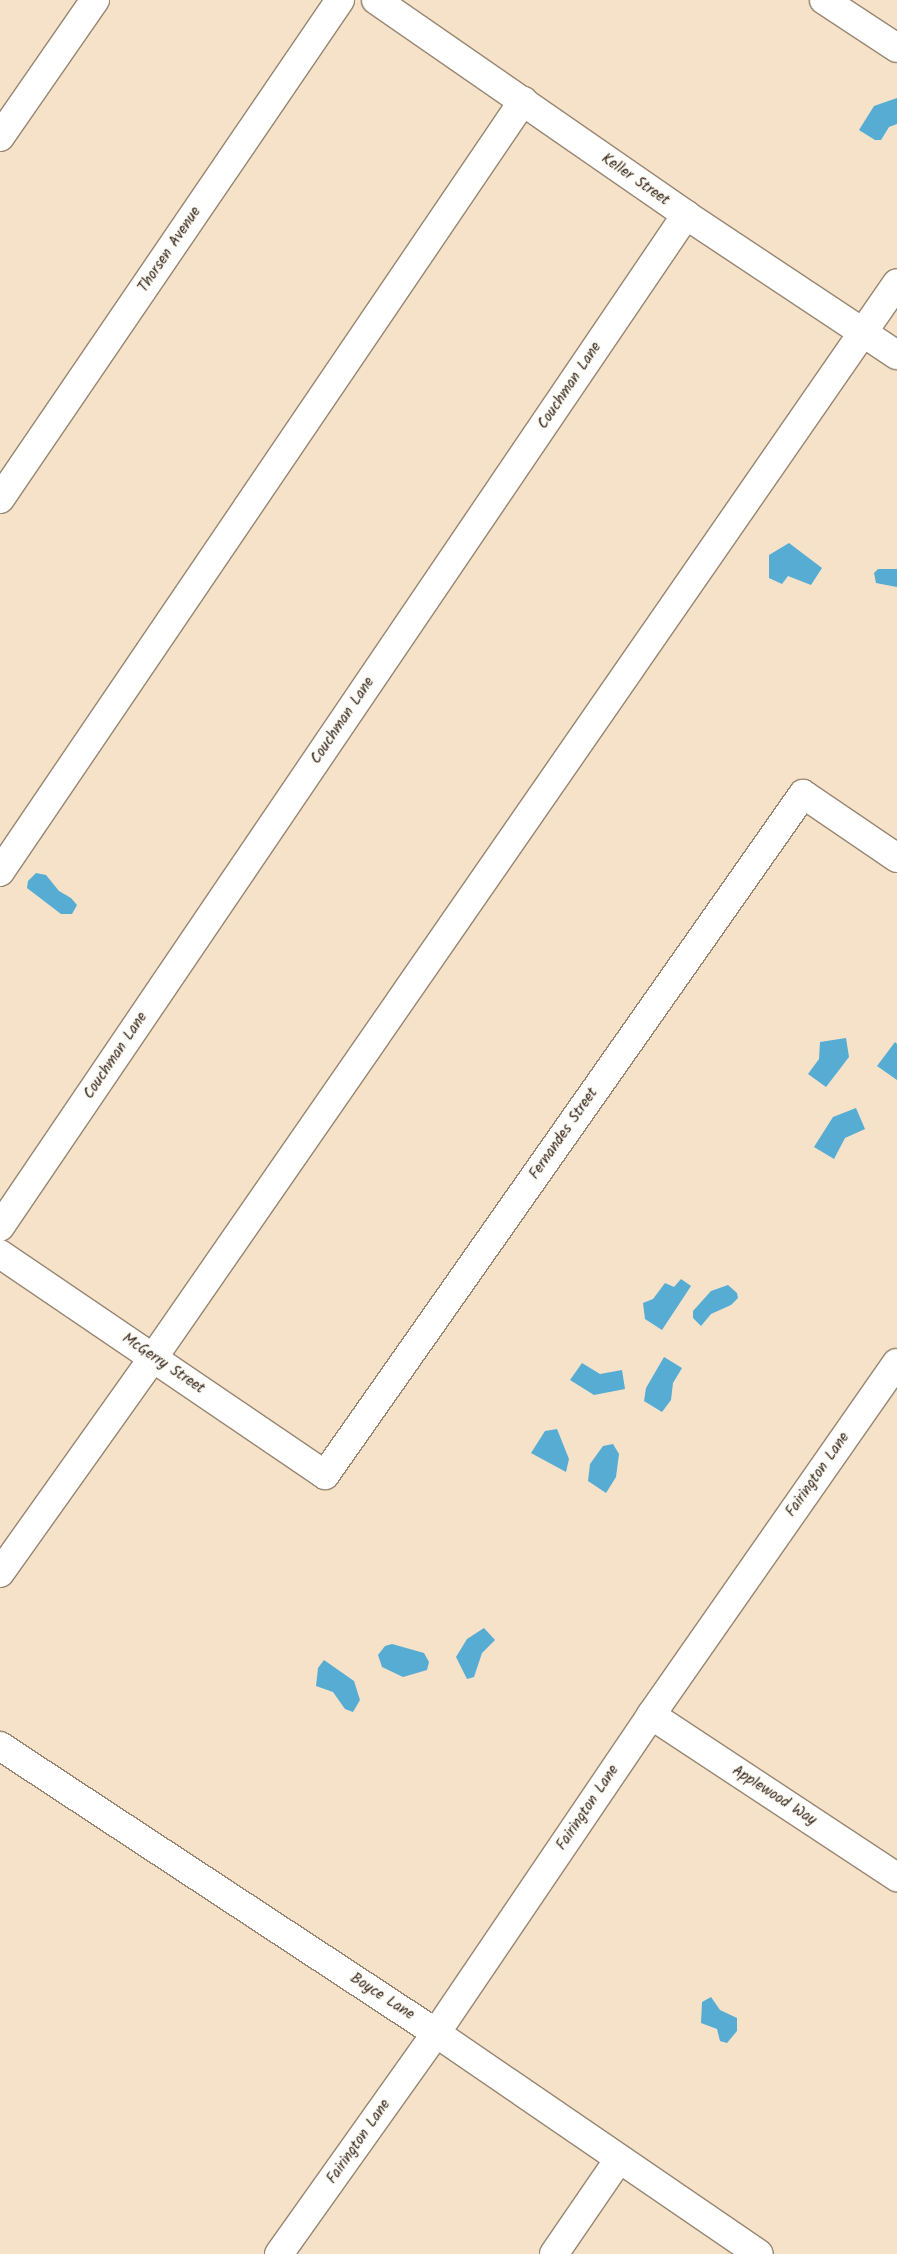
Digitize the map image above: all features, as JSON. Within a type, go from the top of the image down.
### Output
[{"type":"street","points":[[0,137],[95,0]]},
{"type":"street","name":"Thorsen Avenue","points":[[0,499],[340,0]]},
{"type":"street","name":"Keller Street","points":[[376,0],[524,101],[686,216],[897,355]]},
{"type":"street","points":[[824,0],[897,48]]},
{"type":"street","points":[[0,872],[524,101]]},
{"type":"street","name":"Couchman Lane","points":[[0,1227],[686,216]]},
{"type":"street","points":[[0,1573],[153,1358],[897,283]]},
{"type":"street","name":"Fernandes Street","points":[[325,1475],[803,794],[897,858]]},
{"type":"street","name":"McGerry Street","points":[[0,1254],[325,1475]]},
{"type":"street","name":"Fairington Lane","points":[[279,2254],[436,2033],[651,1715],[897,1363]]},
{"type":"street","name":"Applewood Way","points":[[651,1715],[897,1877]]},
{"type":"street","name":"Boyce Lane","points":[[0,1746],[436,2033],[759,2254]]},
{"type":"street","points":[[554,2254],[619,2159]]},
{"type":"water","points":[[897,98],[897,124],[889,127],[881,140],[875,140],[859,130],[874,106]]},
{"type":"water","points":[[789,543],[822,568],[811,585],[788,576],[782,584],[769,578],[769,555]]},
{"type":"water","points":[[878,569],[897,569],[897,587],[876,583],[874,573]]},
{"type":"water","points":[[36,873],[46,875],[59,891],[71,898],[77,905],[72,914],[61,914],[27,888],[28,881]]},
{"type":"water","points":[[846,1038],[849,1057],[826,1087],[808,1074],[819,1059],[820,1042]]},
{"type":"water","points":[[895,1042],[897,1044],[897,1080],[877,1066]]},
{"type":"water","points":[[856,1108],[865,1129],[845,1138],[834,1159],[814,1147],[833,1117]]},
{"type":"water","points":[[681,1279],[691,1286],[662,1330],[645,1319],[643,1303],[653,1299],[665,1283],[674,1287]]},
{"type":"water","points":[[728,1285],[737,1293],[738,1298],[731,1305],[711,1314],[701,1326],[693,1318],[693,1311],[711,1291]]},
{"type":"water","points":[[664,1357],[682,1368],[673,1383],[671,1400],[662,1412],[644,1401],[646,1388]]},
{"type":"water","points":[[582,1363],[600,1374],[622,1370],[625,1389],[594,1395],[570,1380]]},
{"type":"water","points":[[557,1429],[569,1459],[566,1472],[531,1453],[545,1431]]},
{"type":"water","points":[[613,1444],[619,1454],[616,1477],[606,1493],[588,1481],[590,1464],[603,1446]]},
{"type":"water","points":[[484,1628],[495,1640],[482,1653],[474,1677],[467,1679],[456,1657],[467,1639]]},
{"type":"water","points":[[392,1644],[424,1653],[429,1662],[427,1670],[403,1677],[382,1667],[378,1655],[385,1646]]},
{"type":"water","points":[[324,1660],[354,1681],[360,1700],[353,1712],[345,1709],[333,1692],[316,1686],[318,1668]]},
{"type":"water","points":[[711,1997],[720,2010],[737,2018],[737,2031],[727,2043],[720,2041],[717,2029],[701,2023],[702,2002]]}]
